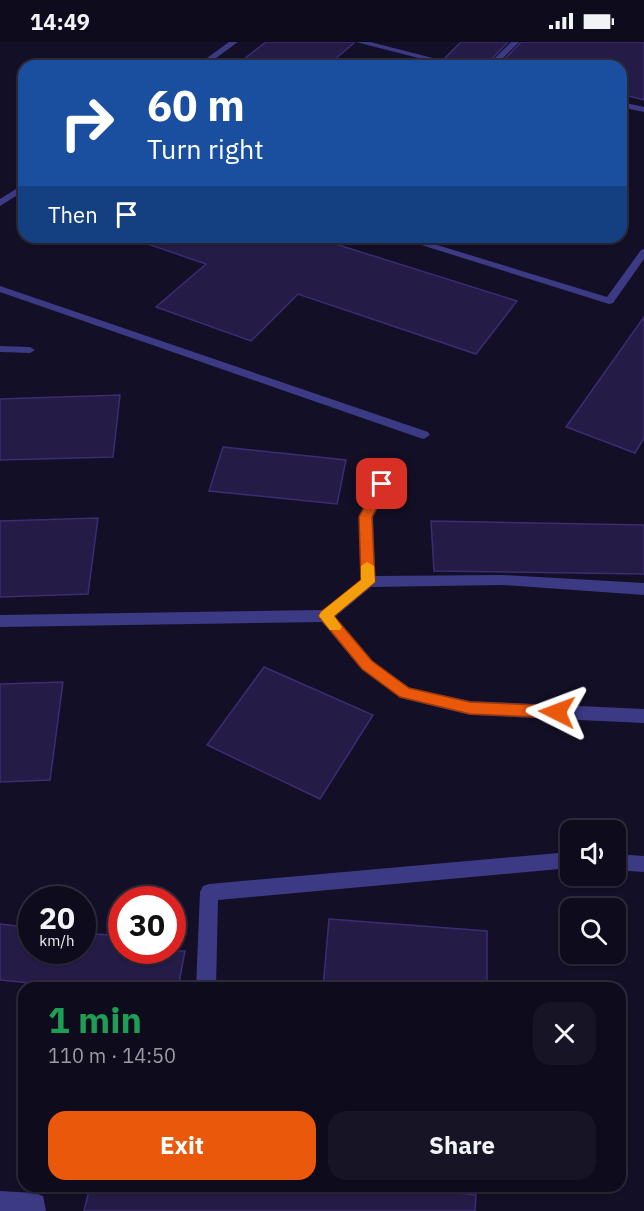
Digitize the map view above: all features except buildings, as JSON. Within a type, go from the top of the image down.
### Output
[{"type":"street","points":[[368,582],[366,517],[382,484]]},
{"type":"street","points":[[0,621],[326,616],[368,582],[503,579],[644,589]]},
{"type":"street","points":[[326,616],[367,665],[405,693],[470,708],[644,716]]},
{"type":"street","points":[[206,982],[209,892],[560,861]]},
{"type":"street","points":[[626,863],[644,864]]},
{"type":"street","points":[[0,1202],[35,1204],[35,1211]]},
{"type":"lane","points":[[208,60],[234,42]]},
{"type":"lane","points":[[360,42],[435,60]]},
{"type":"lane","points":[[497,60],[515,42]]},
{"type":"lane","points":[[627,106],[644,110]]},
{"type":"lane","points":[[0,203],[18,191]]},
{"type":"lane","points":[[420,243],[609,301],[644,252]]},
{"type":"lane","points":[[0,289],[424,435]]},
{"type":"lane","points":[[0,350],[30,350]]},
{"type":"slow traffic","points":[[335,627],[326,616],[368,582],[367,566]]},
{"type":"route","points":[[382,484],[366,517],[368,582],[326,616],[367,665],[405,693],[470,708],[557,712]]}]
